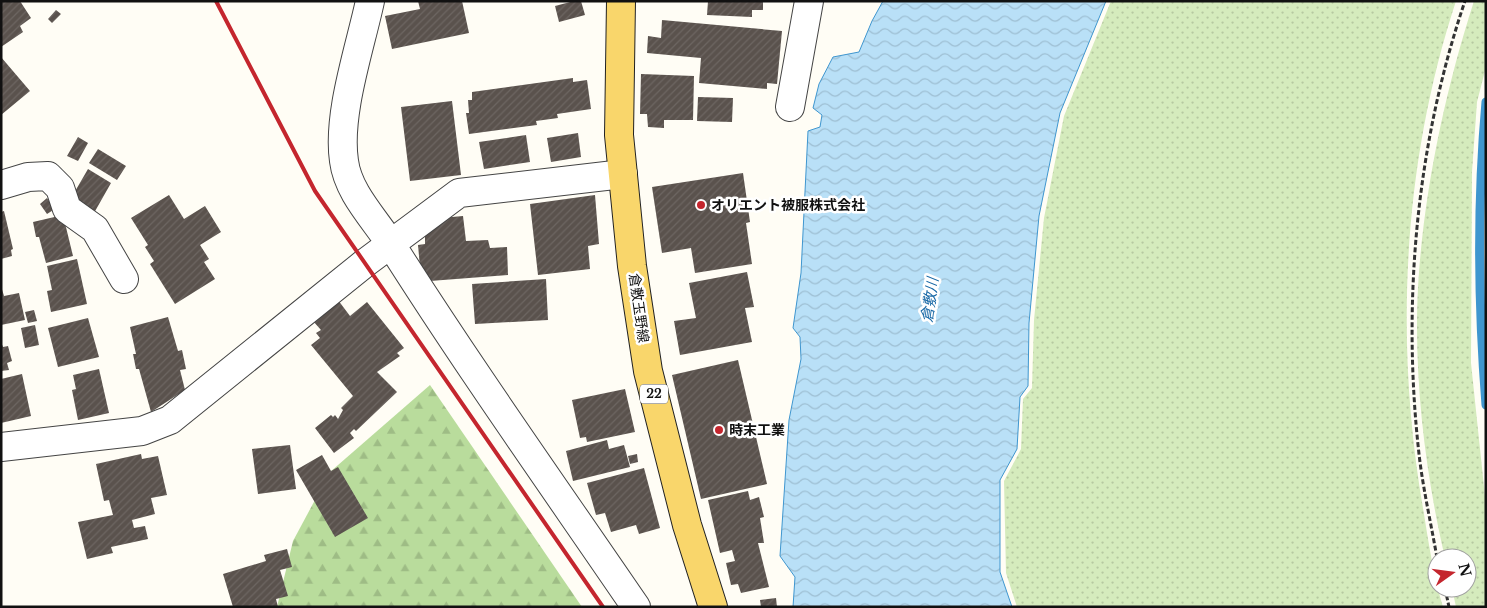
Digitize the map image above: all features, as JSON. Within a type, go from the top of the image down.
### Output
[{"type":"main road","name":"倉敷玉野線","points":[[621,1],[619,135],[632,266],[648,371],[687,525],[713,607]]},
{"type":"street","points":[[370,1],[344,116],[344,161],[351,186],[391,244],[432,312],[636,607]]},
{"type":"street","points":[[790,108],[809,1]]},
{"type":"street","points":[[1,447],[142,431],[170,420],[391,244],[459,193],[623,174]]},
{"type":"street","points":[[1,185],[28,177],[48,176],[60,188],[67,209],[95,229],[124,279]]},
{"type":"path","points":[[1435,548],[1419,455],[1414,380],[1412,296],[1416,237],[1433,126],[1450,48],[1465,1]]},
{"type":"green space","points":[[1111,1],[1456,1],[1438,63],[1424,127],[1414,191],[1408,256],[1409,386],[1415,450],[1430,548],[1427,548],[1427,598],[1441,598],[1443,607],[1017,607],[1006,573],[1004,481],[1021,449],[1023,399],[1032,388],[1034,320],[1044,218],[1064,116]]},
{"type":"green space","points":[[1474,1],[1486,1],[1486,67],[1477,102],[1472,172],[1471,363],[1486,506],[1486,607],[1456,607],[1454,598],[1477,598],[1477,548],[1443,548],[1426,452],[1417,343],[1419,272],[1432,169],[1446,101]]},
{"type":"green space","points":[[430,385],[582,607],[277,607],[293,541],[330,472]]},
{"type":"water","name":"倉敷川","points":[[883,1],[1106,1],[1060,113],[1039,216],[1029,323],[1028,386],[1020,397],[1017,449],[1000,480],[1000,572],[1012,607],[793,607],[795,577],[780,556],[789,420],[801,359],[800,337],[793,328],[801,273],[808,131],[820,127],[822,115],[813,108],[819,84],[833,57],[859,52]]},
{"type":"building","points":[[1,1],[20,1],[31,18],[20,26],[23,32],[1,47]]},
{"type":"building","points":[[418,1],[462,1],[469,33],[392,49],[385,16],[420,9]]},
{"type":"building","points":[[581,1],[585,15],[559,22],[555,6]]},
{"type":"building","points":[[708,1],[763,1],[763,10],[752,10],[752,17],[707,15]]},
{"type":"building","points":[[56,10],[61,14],[52,23],[48,19]]},
{"type":"building","points":[[662,20],[782,31],[777,84],[767,83],[767,89],[699,83],[701,58],[647,53],[648,36],[661,38]]},
{"type":"building","points":[[1,57],[30,91],[1,115]]},
{"type":"building","points":[[641,74],[694,76],[693,120],[664,120],[664,128],[648,127],[647,114],[640,114]]},
{"type":"building","points":[[573,78],[573,82],[587,80],[591,109],[557,114],[558,118],[536,121],[537,125],[469,134],[466,113],[469,113],[468,100],[472,100],[472,92]]},
{"type":"building","points":[[698,97],[733,98],[732,122],[697,121]]},
{"type":"building","points":[[452,101],[461,175],[410,181],[401,107]]},
{"type":"building","points":[[578,133],[581,157],[551,162],[547,138]]},
{"type":"building","points":[[526,135],[530,162],[484,169],[479,142]]},
{"type":"building","points":[[78,137],[88,143],[78,161],[67,156]]},
{"type":"building","points":[[98,149],[126,166],[117,180],[89,163]]},
{"type":"building","points":[[88,169],[111,183],[94,213],[70,200]]},
{"type":"building","name":"オリエント被服株式会社","points":[[743,173],[750,222],[746,223],[752,264],[695,273],[691,248],[662,253],[652,187]]},
{"type":"building","points":[[169,195],[184,219],[205,206],[221,232],[200,245],[209,259],[204,262],[215,279],[175,304],[150,264],[154,261],[145,247],[148,245],[131,218]]},
{"type":"building","points":[[595,195],[599,244],[588,246],[590,269],[538,275],[530,204]]},
{"type":"building","points":[[47,198],[55,209],[47,214],[40,204]]},
{"type":"building","points":[[4,211],[13,249],[11,250],[12,256],[1,259],[1,212]]},
{"type":"building","points":[[63,215],[73,256],[46,263],[39,237],[36,237],[33,222]]},
{"type":"building","points":[[463,216],[466,241],[488,240],[490,248],[507,247],[508,275],[430,281],[420,267],[418,245],[425,244],[425,230],[441,218]]},
{"type":"building","points":[[77,259],[87,304],[51,312],[47,291],[52,290],[47,266]]},
{"type":"building","points":[[747,272],[754,307],[745,308],[752,342],[680,355],[674,321],[696,318],[689,283]]},
{"type":"building","points":[[546,279],[548,320],[475,324],[472,284]]},
{"type":"building","points":[[1,286],[4,296],[19,293],[25,320],[1,325]]},
{"type":"building","points":[[338,300],[350,316],[367,302],[404,348],[397,353],[400,356],[377,372],[397,392],[356,431],[354,429],[350,433],[354,438],[334,453],[315,428],[331,415],[333,417],[335,415],[338,419],[343,410],[341,408],[353,396],[311,345],[320,338],[316,333],[321,330],[313,321]]},
{"type":"building","points":[[34,310],[37,321],[28,323],[25,312]]},
{"type":"building","points":[[168,317],[178,351],[182,350],[186,369],[180,370],[185,390],[151,412],[139,369],[136,369],[133,354],[136,354],[130,327]]},
{"type":"building","points":[[88,318],[99,357],[58,367],[48,328]]},
{"type":"building","points":[[35,325],[39,345],[25,348],[21,328]]},
{"type":"building","points":[[1,342],[3,347],[8,346],[12,361],[7,363],[9,370],[1,371]]},
{"type":"building","name":"時末工業","points":[[738,360],[767,484],[701,499],[672,375]]},
{"type":"building","points":[[99,369],[109,413],[78,420],[72,390],[76,389],[73,375]]},
{"type":"building","points":[[22,374],[31,416],[1,423],[1,379]]},
{"type":"building","points":[[625,389],[635,432],[587,442],[586,437],[580,438],[572,400]]},
{"type":"building","points":[[607,440],[609,449],[624,445],[630,467],[573,481],[566,451]]},
{"type":"building","points":[[290,445],[296,489],[258,494],[252,449]]},
{"type":"building","points":[[141,454],[142,459],[158,456],[167,495],[151,498],[155,514],[132,520],[134,528],[145,526],[148,539],[111,547],[113,553],[87,559],[78,522],[113,515],[109,500],[104,501],[96,464]]},
{"type":"building","points":[[637,454],[638,462],[630,464],[628,456]]},
{"type":"building","points":[[322,455],[331,471],[338,467],[368,518],[335,537],[296,470]]},
{"type":"building","points":[[644,468],[660,528],[639,534],[636,525],[611,532],[605,513],[596,515],[587,483]]},
{"type":"building","points":[[748,491],[750,500],[759,497],[764,517],[760,518],[764,543],[758,543],[769,587],[741,593],[738,584],[731,585],[726,563],[735,561],[732,550],[720,553],[708,500]]},
{"type":"building","points":[[287,549],[292,567],[280,570],[288,596],[276,599],[278,607],[233,607],[223,574],[266,561],[264,555]]},
{"type":"building","points":[[776,598],[777,607],[761,607],[760,600]]},
{"type":"waterway","points":[[1486,102],[1480,215],[1481,329],[1486,405]]},
{"type":"railway","points":[[216,1],[315,191],[603,607]]},
{"type":"place","name":"オリエント被服株式会社","points":[[701,205]]},
{"type":"place","name":"時末工業","points":[[719,430]]}]
